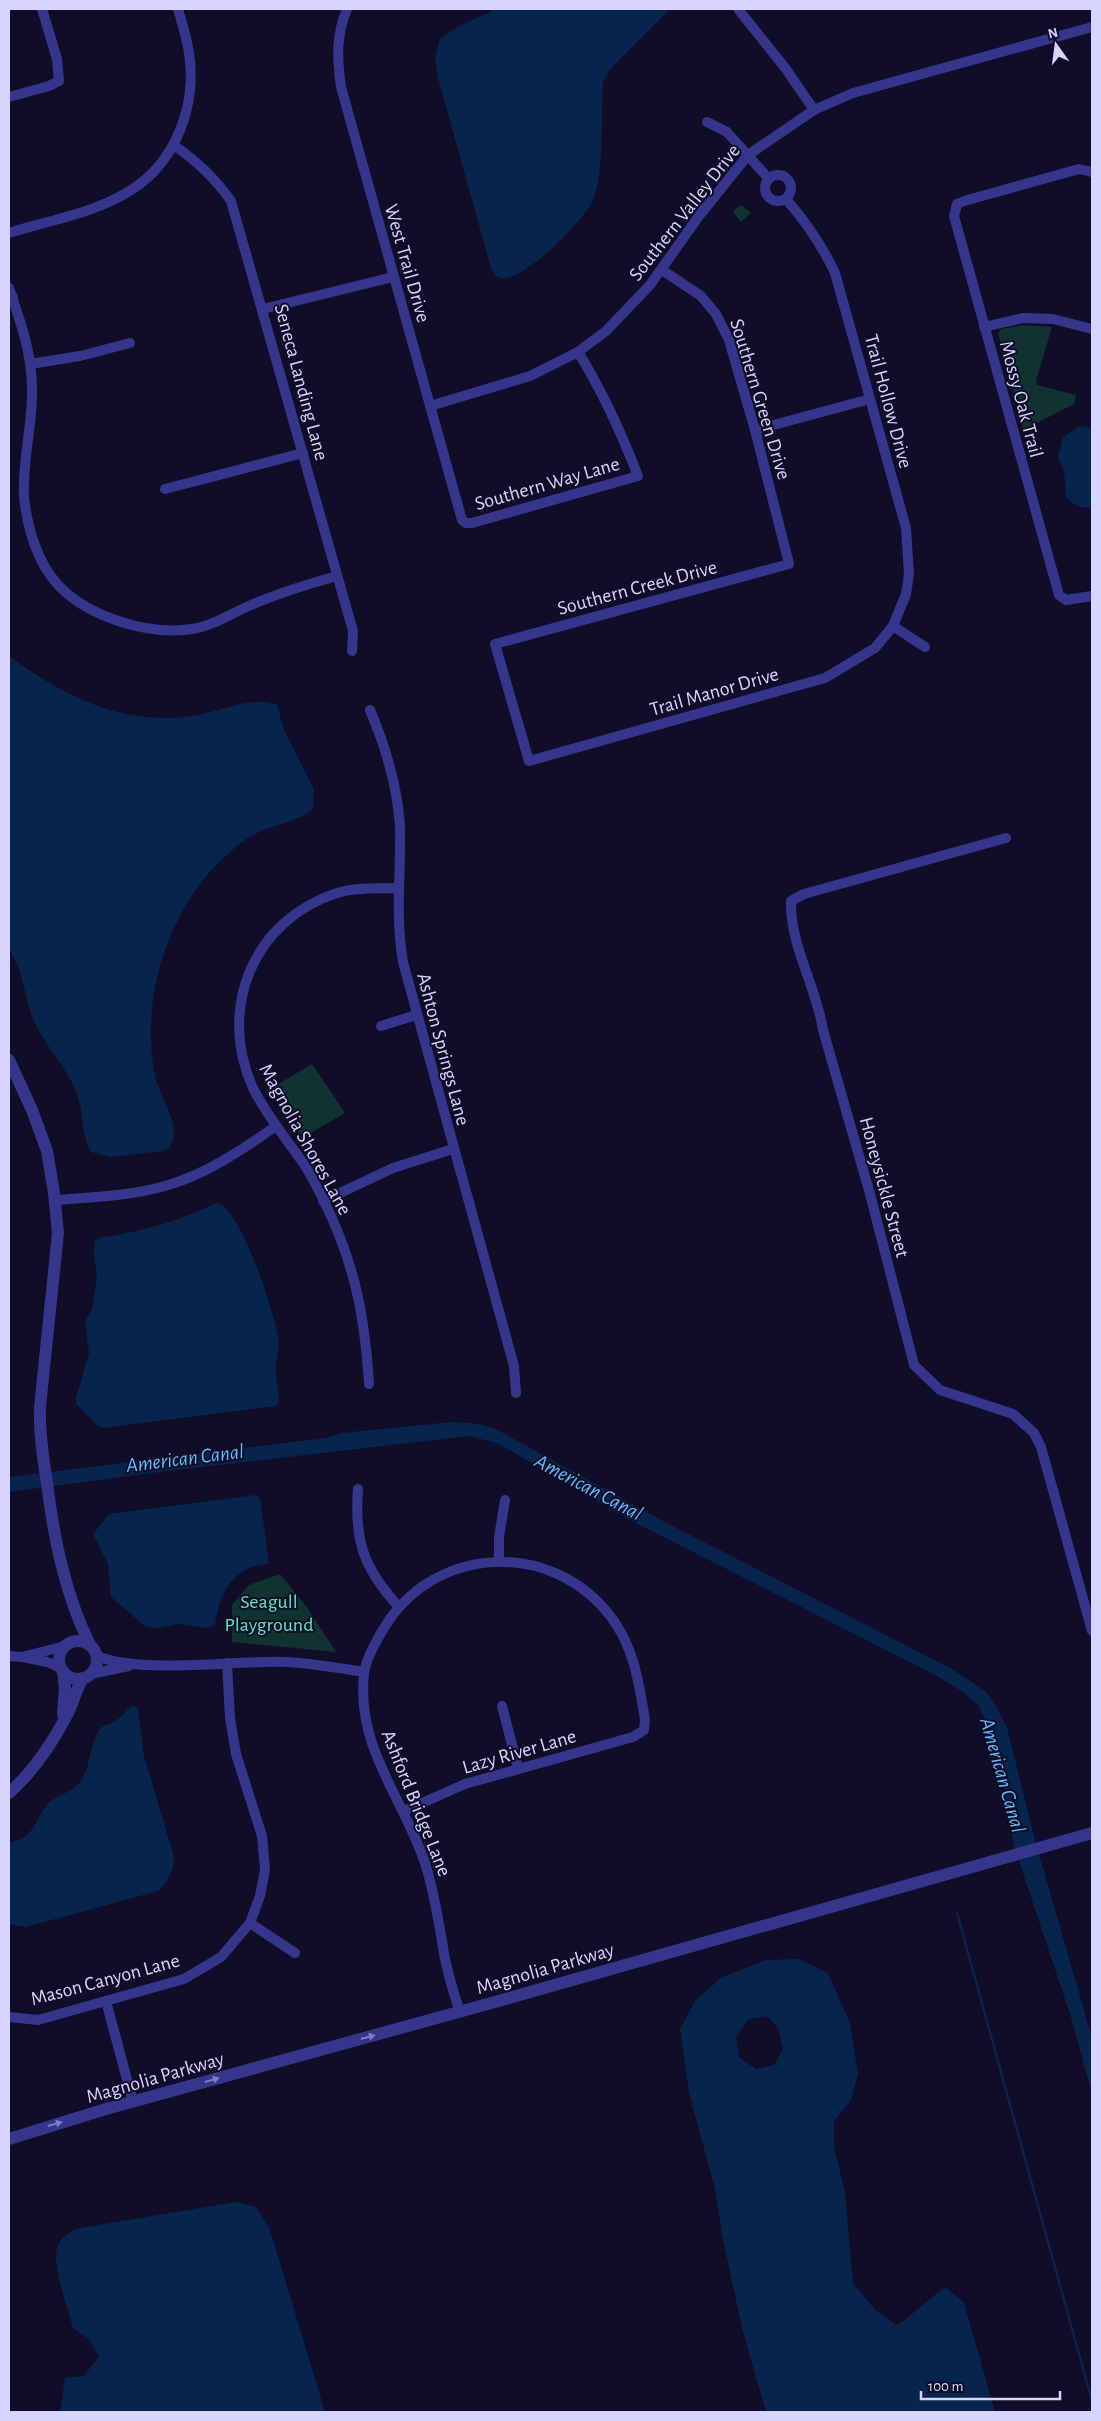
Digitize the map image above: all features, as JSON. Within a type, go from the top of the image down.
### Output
[{"type":"street","points":[[9,97],[49,86],[59,81],[57,59],[42,9]]},
{"type":"street","points":[[9,233],[100,206],[131,191],[152,175],[174,146],[184,118],[189,88],[189,55],[178,9]]},
{"type":"street","name":"West Trail Drive","points":[[347,9],[338,45],[341,87],[462,520],[466,523]]},
{"type":"street","points":[[738,9],[786,69],[814,110]]},
{"type":"street","name":"Southern Valley Drive","points":[[430,406],[510,384],[578,352],[606,331],[626,312],[662,270],[699,216],[748,155],[814,110],[853,93],[1092,27]]},
{"type":"street","name":"Trail Hollow Drive","points":[[708,122],[727,132],[769,179],[765,187],[770,198],[778,201],[786,199],[811,230],[836,273],[906,528],[909,574],[906,594],[893,626]]},
{"type":"street","name":"Seneca Landing Lane","points":[[174,146],[201,165],[217,180],[231,201],[353,631],[352,650]]},
{"type":"street","name":"Mossy Oak Trail","points":[[1092,172],[1079,169],[957,204],[954,216],[1059,595],[1066,600],[1092,596]]},
{"type":"street","points":[[769,179],[780,176],[788,180],[791,187],[786,199]]},
{"type":"street","name":"Southern Green Drive","points":[[662,270],[701,296],[716,314],[729,340],[756,430],[789,564]]},
{"type":"street","points":[[263,309],[394,276]]},
{"type":"street","points":[[10,294],[22,324],[30,364],[32,394],[24,494],[29,530],[41,559],[59,586],[88,607],[119,623],[173,631],[208,625],[282,592],[337,576]]},
{"type":"street","points":[[984,327],[1023,318],[1053,319],[1092,330]]},
{"type":"street","points":[[30,364],[80,356],[130,344]]},
{"type":"street","name":"Southern Way Lane","points":[[466,523],[472,523],[638,476],[616,419],[602,391],[578,352]]},
{"type":"street","points":[[756,430],[870,399]]},
{"type":"street","points":[[165,489],[303,453]]},
{"type":"street","name":"Southern Creek Drive","points":[[529,761],[495,644],[789,564]]},
{"type":"street","points":[[893,626],[925,646]]},
{"type":"street","name":"Trail Manor Drive","points":[[529,761],[825,678],[875,648],[893,626]]},
{"type":"street","name":"Ashton Springs Lane","points":[[370,710],[388,755],[396,793],[400,828],[397,888],[398,931],[416,1015],[514,1366],[516,1393]]},
{"type":"street","name":"Honeysickle Street","points":[[1006,838],[804,894],[790,901],[790,922],[819,1007],[823,1030],[870,1194],[914,1365],[940,1390],[1014,1414],[1034,1433],[1041,1447],[1092,1631]]},
{"type":"street","name":"Magnolia Shores Lane","points":[[369,1384],[366,1332],[358,1288],[331,1216],[304,1164],[276,1126],[254,1089],[244,1064],[239,1036],[240,998],[249,970],[269,938],[286,920],[312,904],[338,893],[363,889],[397,888]]},
{"type":"street","points":[[381,1026],[416,1015]]},
{"type":"street","points":[[9,1060],[32,1110],[47,1152],[58,1233],[40,1407],[43,1457],[55,1537],[76,1619],[76,1630],[60,1656],[64,1688],[61,1722]]},
{"type":"street","points":[[55,1200],[136,1192],[165,1186],[217,1164],[276,1126]]},
{"type":"street","points":[[323,1201],[393,1168],[453,1149]]},
{"type":"street","points":[[358,1489],[356,1518],[361,1548],[368,1568],[399,1607]]},
{"type":"street","points":[[499,1560],[499,1537],[504,1500]]},
{"type":"street","name":"Ashford Bridge Lane","points":[[460,2012],[443,1948],[434,1890],[425,1861],[404,1811],[371,1745],[363,1698],[364,1672],[374,1646],[399,1607],[425,1585],[454,1570],[499,1560]]},
{"type":"street","name":"Lazy River Lane","points":[[404,1811],[464,1784],[633,1737],[644,1730],[646,1720],[631,1652],[610,1616],[577,1585],[555,1572],[528,1564],[499,1560]]},
{"type":"street","points":[[9,1793],[41,1758],[68,1713],[87,1676],[96,1665],[93,1650],[76,1619]]},
{"type":"street","points":[[22,1657],[80,1641],[110,1660],[135,1664],[286,1662],[364,1672]]},
{"type":"street","points":[[9,1656],[47,1662],[62,1669],[70,1676],[87,1676],[135,1664]]},
{"type":"street","points":[[227,1663],[230,1718],[236,1754],[262,1836],[264,1862],[260,1896],[250,1923],[294,1953]]},
{"type":"street","points":[[502,1706],[518,1768]]},
{"type":"street","name":"Magnolia Parkway","points":[[9,2139],[133,2102],[460,2012],[1092,1833]]},
{"type":"street","name":"Mason Canyon Lane","points":[[9,2017],[38,2020],[184,1979],[221,1957],[250,1923]]},
{"type":"street","points":[[106,2001],[133,2102]]},
{"type":"green space","points":[[741,205],[751,213],[741,222],[733,212]]},
{"type":"green space","points":[[1023,325],[1052,327],[1036,381],[1037,385],[1076,395],[1074,404],[1037,423],[1024,433],[998,333],[1001,329]]},
{"type":"green space","points":[[312,1064],[345,1113],[302,1138],[270,1089]]},
{"type":"green space","name":"Seagull Playground","points":[[280,1574],[307,1607],[336,1652],[232,1642],[232,1605],[249,1585]]},
{"type":"water","points":[[492,9],[670,9],[610,69],[603,82],[602,141],[599,172],[594,198],[589,207],[580,220],[538,260],[511,277],[501,278],[496,276],[491,268],[438,78],[435,60],[440,39],[459,26],[490,12]]},
{"type":"water","points":[[1080,426],[1092,428],[1092,507],[1078,506],[1066,497],[1064,472],[1058,456],[1063,437]]},
{"type":"water","points":[[9,656],[51,684],[72,695],[94,705],[117,712],[166,718],[192,716],[246,703],[267,702],[277,705],[284,730],[314,789],[313,809],[299,818],[264,830],[248,838],[222,859],[200,884],[182,913],[167,944],[157,976],[152,1009],[151,1043],[155,1076],[174,1130],[170,1147],[163,1151],[110,1157],[91,1152],[86,1138],[80,1104],[74,1087],[34,1021],[18,966],[9,949]]},
{"type":"water","points":[[216,1203],[225,1208],[235,1221],[246,1241],[265,1289],[279,1344],[276,1367],[279,1401],[276,1406],[103,1428],[98,1426],[76,1404],[89,1353],[85,1322],[92,1309],[97,1279],[94,1253],[95,1241],[99,1238],[130,1233],[159,1225]]},
{"type":"water","name":"American Canal","points":[[452,1422],[472,1423],[494,1428],[661,1520],[952,1669],[985,1691],[996,1706],[1007,1728],[1036,1844],[1092,2038],[1092,2094],[1071,2017],[1014,1846],[996,1741],[978,1705],[963,1692],[937,1676],[632,1521],[497,1443],[468,1436],[167,1471],[9,1492],[9,1477],[326,1438],[342,1433]]},
{"type":"water","points":[[256,1495],[260,1499],[269,1563],[249,1568],[234,1579],[221,1600],[215,1625],[207,1628],[178,1624],[157,1628],[146,1627],[111,1597],[108,1564],[93,1534],[109,1514]]},
{"type":"water","points":[[131,1706],[136,1706],[138,1710],[144,1756],[174,1857],[172,1871],[165,1884],[158,1891],[26,1927],[9,1924],[9,1843],[27,1835],[47,1805],[78,1785],[87,1769],[94,1741],[101,1728],[117,1720]]},
{"type":"water","points":[[799,1959],[828,1973],[850,2023],[858,2074],[851,2100],[834,2121],[834,2147],[845,2192],[853,2283],[875,2310],[897,2325],[946,2287],[964,2303],[995,2412],[766,2412],[743,2332],[722,2235],[715,2189],[689,2093],[680,2029],[695,2001],[722,1977],[766,1960]],"holes":[[[767,2016],[778,2028],[783,2049],[774,2065],[756,2069],[739,2057],[736,2037],[749,2019]]]},
{"type":"water","points":[[237,2202],[256,2207],[269,2227],[325,2412],[60,2412],[65,2378],[84,2376],[99,2356],[89,2339],[73,2328],[61,2288],[57,2265],[57,2248],[62,2239],[75,2229]]},
{"type":"waterway","name":"American Canal","points":[[989,1719],[1003,1773]]},
{"type":"waterway","points":[[957,1913],[1092,2401]]}]
